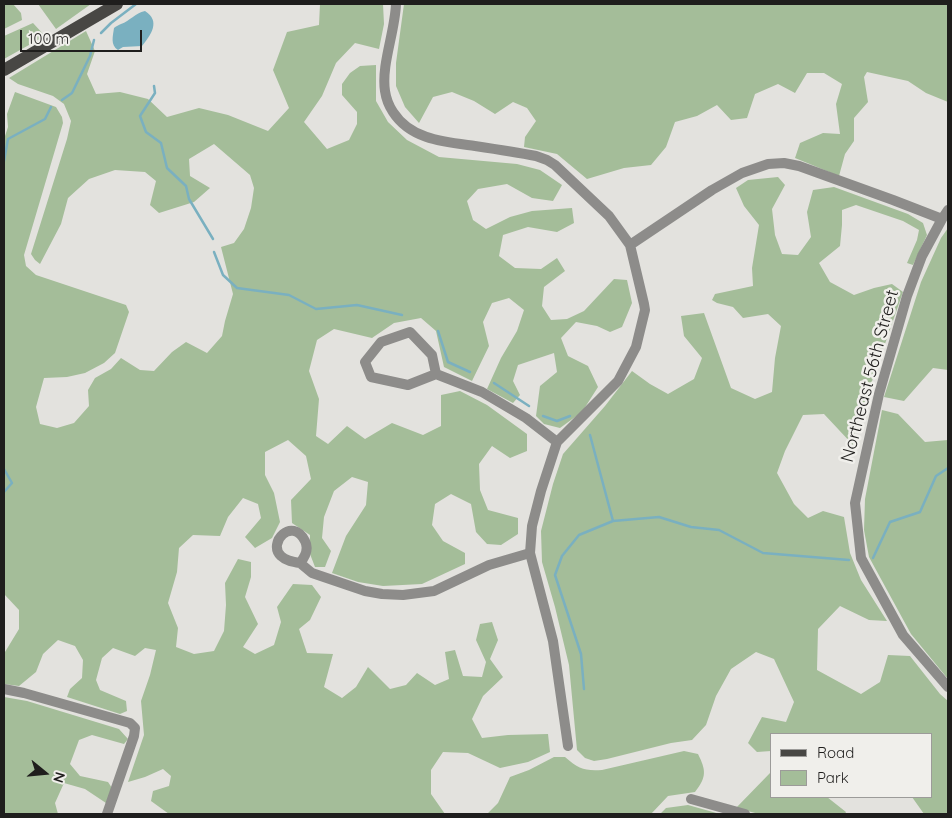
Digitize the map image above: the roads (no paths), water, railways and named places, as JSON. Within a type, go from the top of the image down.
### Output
[{"type":"main road","points":[[4,70],[116,4]]},
{"type":"street","points":[[396,4],[395,21],[385,72],[384,91],[389,106],[397,118],[406,128],[421,136],[536,156],[555,165],[609,216],[630,245],[646,310],[636,346],[618,381],[558,442],[532,526],[530,553],[553,641],[568,746]]},
{"type":"street","points":[[630,245],[712,190],[742,173],[768,164],[799,166],[893,200],[945,215]]},
{"type":"street","name":"Northeast 56th Street","points":[[945,215],[922,256],[911,283],[879,394],[856,503],[861,558],[903,635],[948,687]]},
{"type":"street","points":[[436,374],[432,355],[410,332],[381,342],[365,362],[371,377],[408,385],[436,374],[482,392],[526,418],[558,442]]},
{"type":"street","points":[[300,563],[312,573],[365,591],[403,595],[434,591],[489,566],[530,553]]},
{"type":"street","points":[[4,689],[130,723],[135,728],[134,736],[107,814]]},
{"type":"street","points":[[691,799],[745,814]]},
{"type":"water","points":[[145,11],[153,19],[153,28],[142,46],[123,47],[118,50],[115,48],[113,43],[114,28],[138,13]]},
{"type":"waterway","points":[[101,33],[136,4]]},
{"type":"waterway","points":[[62,100],[72,93],[90,56],[94,40]]},
{"type":"waterway","points":[[154,86],[155,93],[140,116],[146,132],[161,143],[167,168],[186,186],[189,199],[213,239]]},
{"type":"waterway","points":[[4,161],[8,139],[45,119],[51,107]]},
{"type":"waterway","points":[[214,252],[223,275],[237,288],[289,295],[316,309],[357,305],[402,315]]},
{"type":"waterway","points":[[438,331],[448,362],[470,372]]},
{"type":"waterway","points":[[494,383],[529,406]]},
{"type":"waterway","points":[[543,416],[557,421],[570,416]]},
{"type":"waterway","points":[[590,435],[613,521]]},
{"type":"waterway","points":[[873,558],[890,522],[920,512],[936,476],[948,468]]},
{"type":"waterway","points":[[4,469],[12,483],[4,492]]},
{"type":"waterway","points":[[584,689],[581,654],[555,575],[562,556],[579,535],[613,521],[659,517],[691,527],[719,530],[763,553],[849,560]]}]
